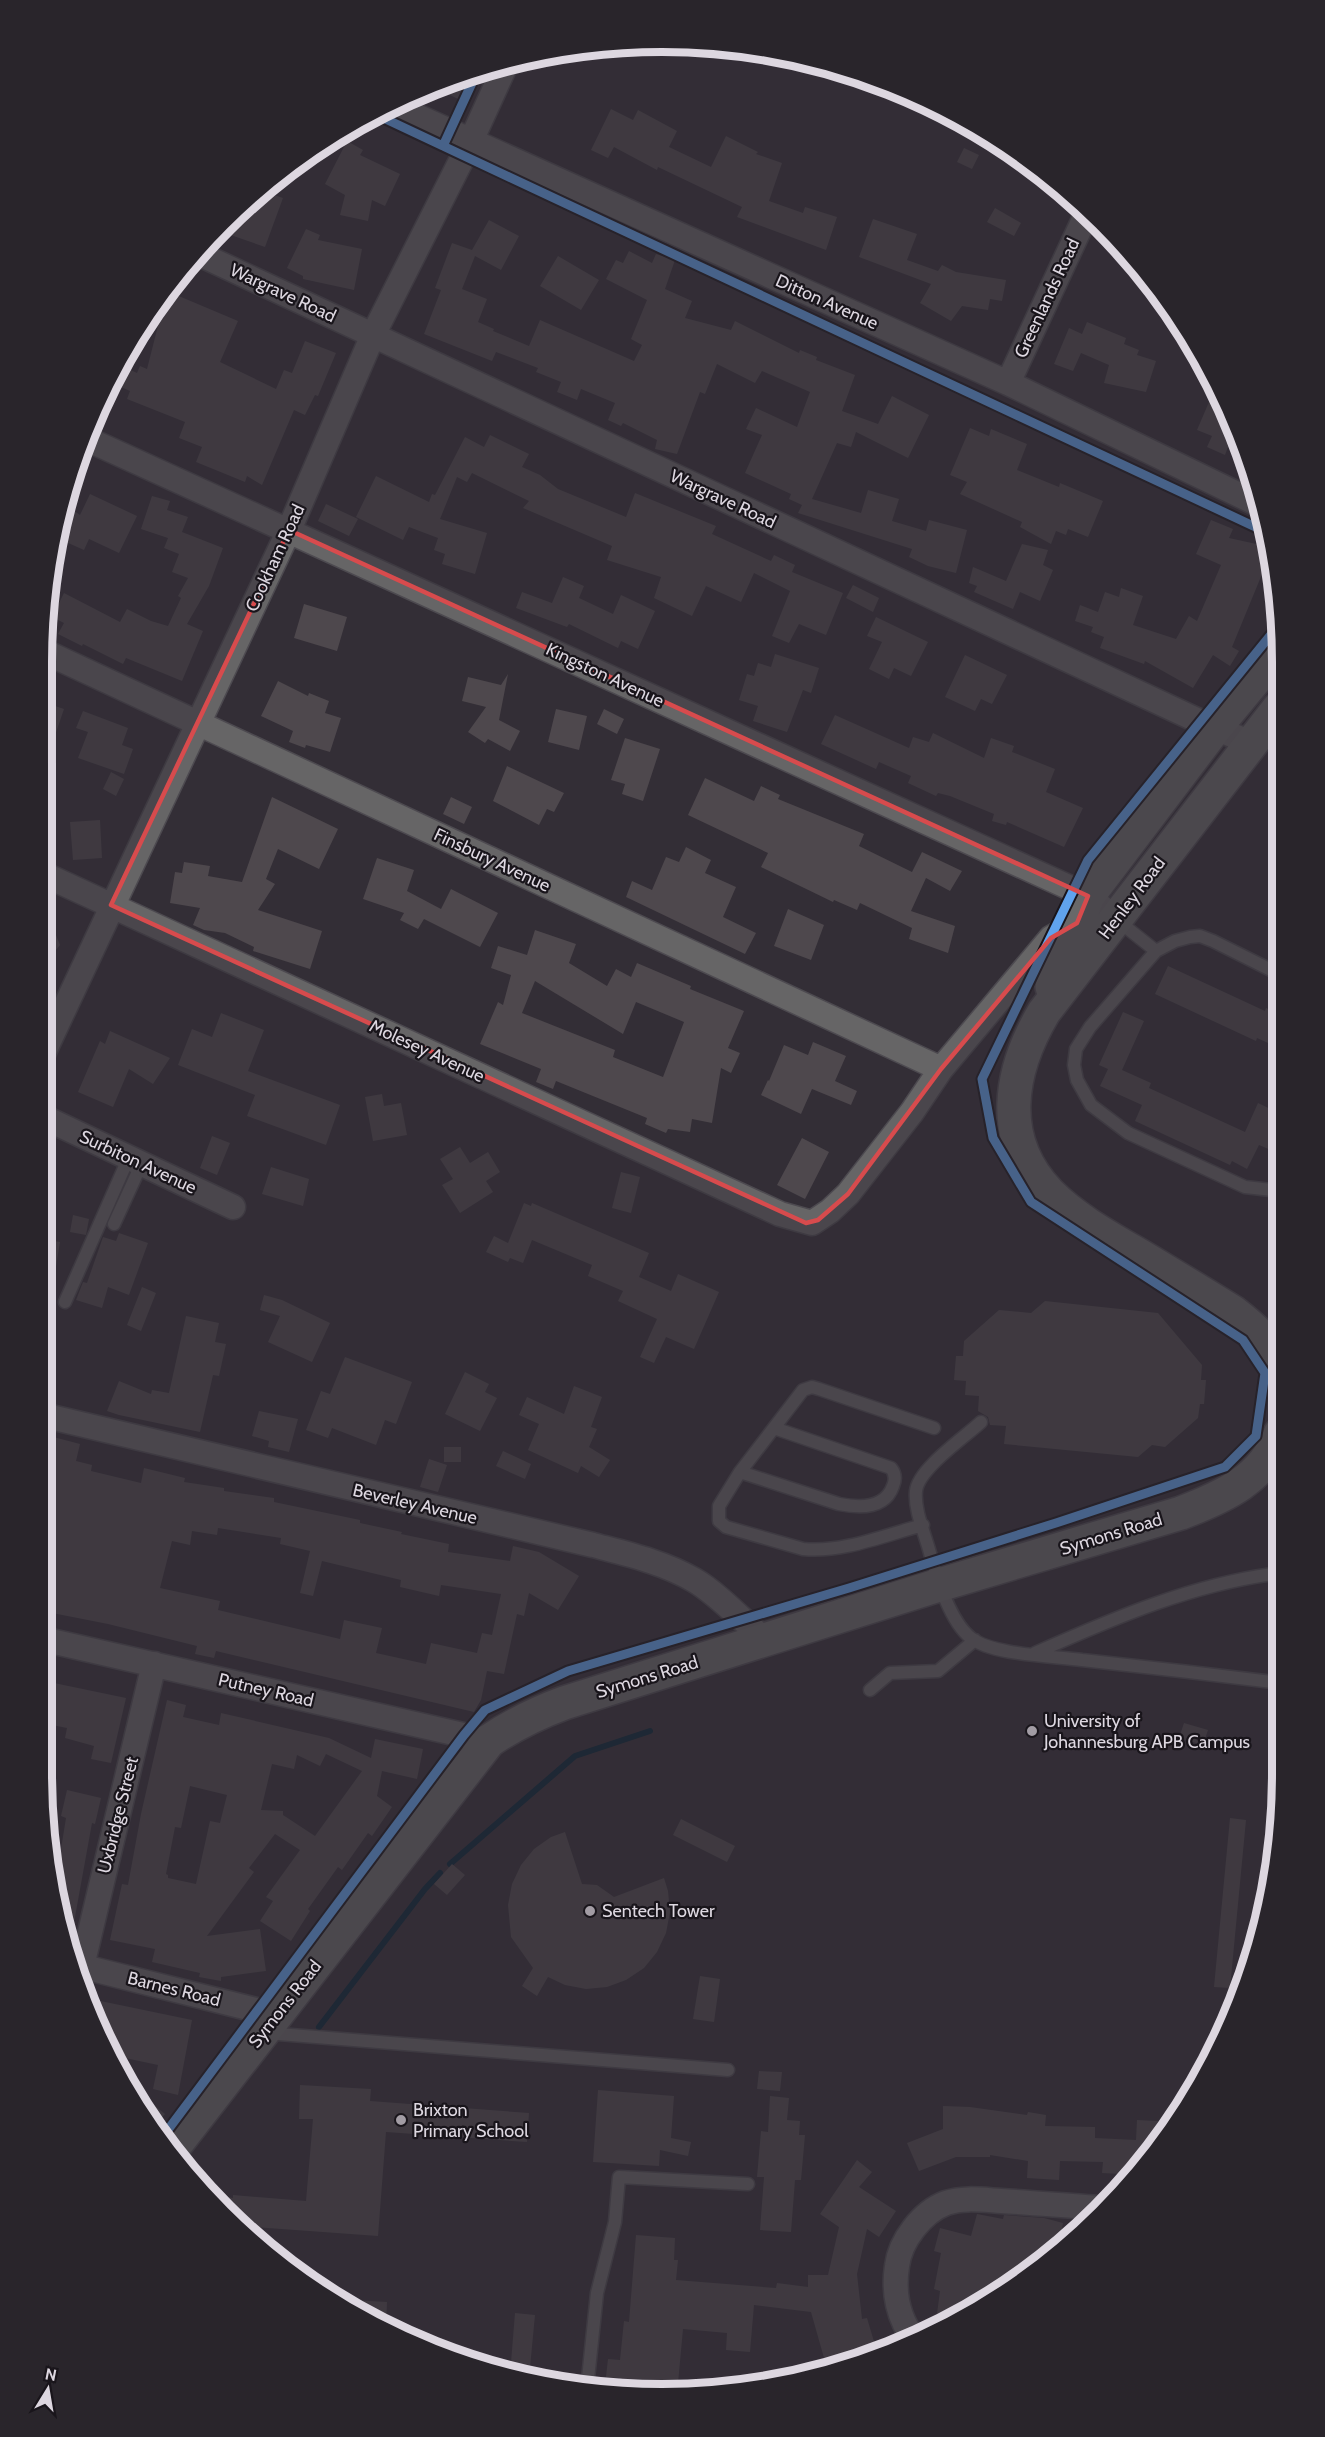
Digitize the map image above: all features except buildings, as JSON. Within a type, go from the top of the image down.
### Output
[{"type":"main road","name":"Henley Road","points":[[1044,1012],[1082,909],[1215,728],[1273,658]]},
{"type":"main road","name":"Henley Road","points":[[1044,1012],[1273,715]]},
{"type":"main road","points":[[1044,1012],[1021,1058],[1013,1093],[1014,1120],[1021,1148],[1038,1179],[1069,1211],[1092,1228],[1233,1312],[1252,1326],[1273,1355]]},
{"type":"main road","name":"Symons Road","points":[[177,2143],[489,1741],[531,1715],[939,1585],[1214,1501],[1234,1490],[1261,1468],[1273,1447]]},
{"type":"street","name":"Cookham Road","points":[[52,1034],[288,530],[373,335],[471,141],[501,74]]},
{"type":"street","name":"Ditton Avenue","points":[[404,110],[1008,383],[1251,502]]},
{"type":"street","name":"Greenlands Road","points":[[1008,383],[1083,221]]},
{"type":"street","name":"Wargrave Road","points":[[206,257],[1251,743]]},
{"type":"street","name":"Kingston Avenue","points":[[94,442],[288,530],[1082,909],[1116,919]]},
{"type":"street","name":"Finsbury Avenue","points":[[52,655],[941,1069]]},
{"type":"street","name":"Molesey Avenue","points":[[52,878],[780,1214],[812,1223]]},
{"type":"street","name":"Henley Road","points":[[812,1223],[830,1211],[848,1194],[912,1112],[941,1069],[1051,938],[1082,909]]},
{"type":"street","name":"Surbiton Avenue","points":[[52,1121],[233,1207]]},
{"type":"street","name":"Beverley Avenue","points":[[52,1417],[593,1545],[647,1560],[697,1581],[765,1640]]},
{"type":"street","name":"Putney Road","points":[[52,1641],[489,1741]]},
{"type":"street","name":"Uxbridge Street","points":[[80,1954],[154,1664]]},
{"type":"street","name":"Barnes Road","points":[[84,1967],[269,2024]]},
{"type":"street","points":[[910,2332],[903,2322],[895,2279],[898,2257],[907,2239],[924,2217],[946,2203],[970,2199],[1093,2207]]},
{"type":"lane","points":[[1116,919],[1156,951]]},
{"type":"lane","points":[[1273,971],[1213,940],[1200,936],[1175,941],[1156,951],[1080,1042],[1074,1065],[1077,1080],[1091,1105],[1128,1133],[1245,1187],[1273,1190]]},
{"type":"lane","points":[[114,1224],[135,1160]]},
{"type":"lane","points":[[65,1302],[135,1160]]},
{"type":"lane","points":[[923,1525],[836,1548],[803,1549],[726,1527],[719,1521],[719,1506],[740,1472],[803,1390],[812,1387],[934,1428]]},
{"type":"lane","points":[[981,1422],[927,1470],[916,1491],[939,1585],[957,1620],[970,1638],[990,1648],[1273,1682]]},
{"type":"lane","points":[[740,1472],[855,1508],[880,1502],[888,1496],[894,1483],[895,1473],[891,1467],[774,1428]]},
{"type":"lane","points":[[1033,1654],[1101,1624],[1181,1595],[1253,1576],[1273,1574]]},
{"type":"lane","points":[[870,1690],[890,1673],[938,1671],[975,1640]]},
{"type":"lane","points":[[269,2024],[728,2070]]},
{"type":"lane","points":[[588,2379],[597,2293],[615,2222],[619,2177],[747,2184]]},
{"type":"highlighted area","points":[[289,530],[1088,896],[1077,923],[1051,938],[941,1069],[848,1194],[818,1220],[806,1223],[111,905]]},
{"type":"waterway","points":[[450,1864],[575,1756],[650,1731]]},
{"type":"waterway","points":[[319,2027],[425,1889],[440,1873]]},
{"type":"cycle path","points":[[472,83],[443,146],[1257,528]]},
{"type":"cycle path","points":[[386,119],[443,146]]},
{"type":"cycle path","points":[[168,2130],[485,1710],[568,1671],[849,1588],[1225,1467],[1256,1436],[1265,1373],[1243,1340],[1031,1202],[993,1138],[982,1079],[1088,860],[1272,634]]},
{"type":"place","name":"University of Johannesburg APB Campus","points":[[1032,1731]]},
{"type":"place","name":"Sentech Tower","points":[[590,1911]]},
{"type":"place","name":"Brixton Primary School","points":[[401,2120]]}]
